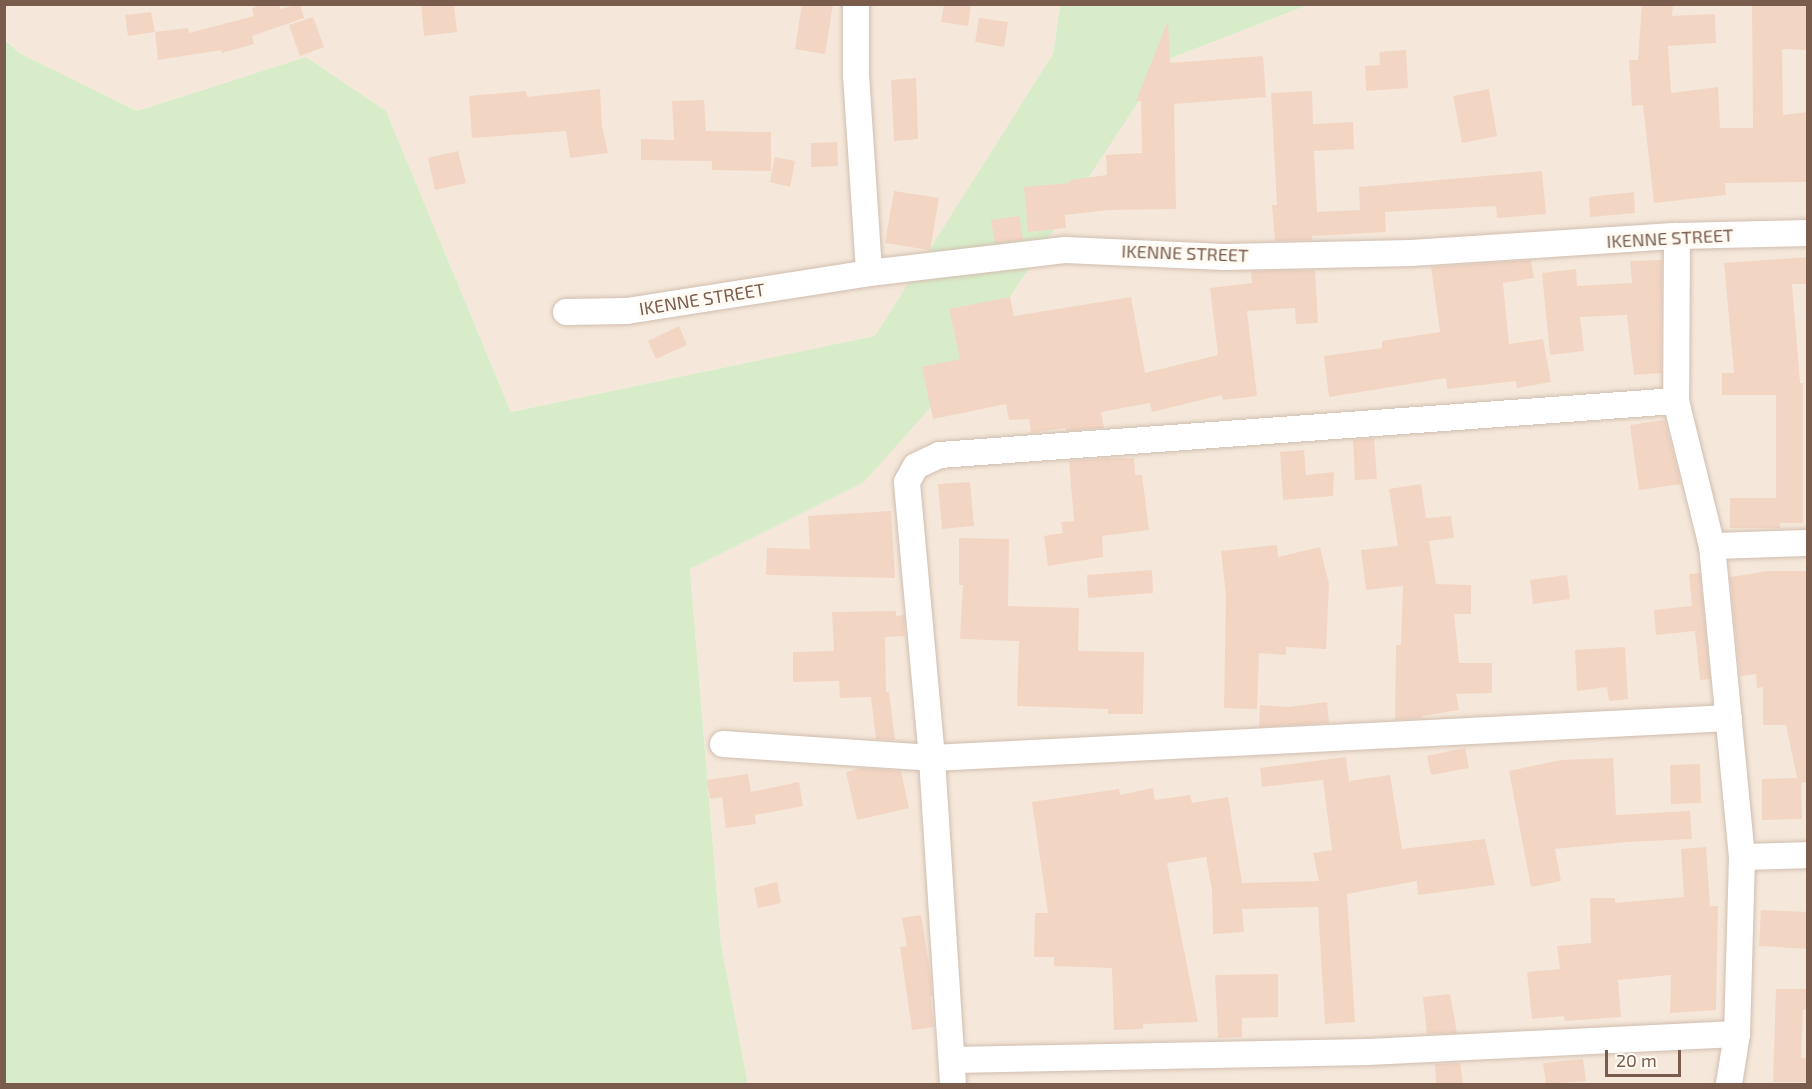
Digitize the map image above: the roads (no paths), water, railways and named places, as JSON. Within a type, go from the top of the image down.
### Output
[{"type":"street","points":[[856,4],[856,75],[869,273]]},
{"type":"street","name":"IKENNE STREET","points":[[566,312],[627,311],[869,273],[1065,250],[1224,257],[1411,253],[1677,236],[1808,233]]},
{"type":"street","points":[[1677,236],[1676,401],[1712,546],[1742,857],[1737,1034],[1729,1084]]},
{"type":"street","points":[[1676,401],[940,455],[916,466],[907,482],[932,758],[952,1072],[1737,1034]]},
{"type":"street","points":[[1712,546],[1808,543]]},
{"type":"street","points":[[723,744],[932,758],[1730,718]]},
{"type":"street","points":[[1742,857],[1808,855]]}]
